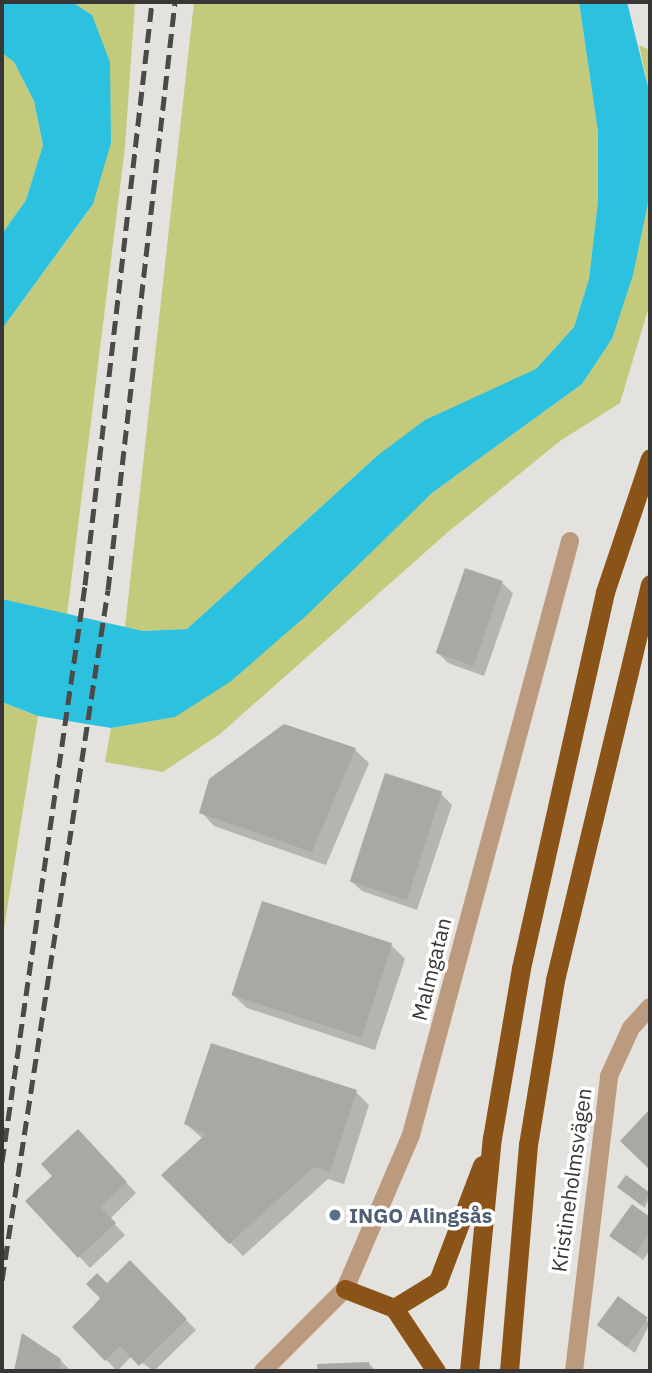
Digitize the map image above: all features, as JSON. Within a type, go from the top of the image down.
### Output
[{"type":"highway","points":[[470,1371],[492,1138],[521,968],[606,592],[650,458]]},
{"type":"highway","points":[[509,1371],[528,1145],[555,980],[650,584]]},
{"type":"highway","points":[[394,1308],[439,1281],[492,1138]]},
{"type":"highway","points":[[345,1289],[394,1308],[436,1371]]},
{"type":"street","name":"Malmgatan","points":[[263,1371],[345,1289],[425,1090],[570,541]]},
{"type":"street","name":"Kristineholmsvägen","points":[[573,1371],[609,1076],[631,1028],[650,1007]]},
{"type":"green space","points":[[72,2],[135,2],[125,147],[67,615],[2,599],[2,329],[93,204],[92,15]]},
{"type":"green space","points":[[194,2],[579,2],[598,132],[598,201],[589,279],[574,327],[536,369],[378,455],[187,629],[143,631],[125,627]]},
{"type":"green space","points":[[639,45],[650,50],[650,95]]},
{"type":"green space","points":[[2,53],[14,62],[34,101],[43,145],[26,200],[2,234]]},
{"type":"green space","points":[[650,193],[650,303],[620,403],[560,441],[448,532],[220,734],[163,772],[105,762],[111,728],[175,717],[432,493],[582,384],[612,339]]},
{"type":"green space","points":[[2,702],[38,716],[2,941]]},
{"type":"water","points":[[2,2],[72,2],[92,15],[110,62],[111,143],[93,204],[2,329],[2,234],[26,200],[43,145],[34,101],[14,62],[2,53]]},
{"type":"water","points":[[579,2],[627,2],[650,95],[650,193],[633,275],[612,339],[582,384],[432,493],[307,615],[230,682],[175,717],[111,728],[38,716],[2,702],[2,599],[143,631],[187,629],[378,455],[425,420],[536,369],[574,327],[589,279],[598,201],[598,132]]},
{"type":"building","points":[[465,568],[503,581],[474,666],[436,653]]},
{"type":"building","points":[[284,724],[356,748],[312,852],[199,813],[209,779]]},
{"type":"building","points":[[385,773],[442,792],[407,900],[350,881]]},
{"type":"building","points":[[262,901],[392,943],[362,1037],[231,995]]},
{"type":"building","points":[[211,1043],[357,1090],[330,1172],[314,1167],[229,1244],[161,1175],[206,1134],[184,1124]]},
{"type":"building","points":[[650,1109],[650,1166],[648,1168],[620,1141]]},
{"type":"building","points":[[78,1129],[127,1182],[100,1207],[116,1223],[78,1258],[25,1201],[52,1176],[41,1164]]},
{"type":"building","points":[[626,1175],[650,1193],[641,1205],[617,1187]]},
{"type":"building","points":[[632,1204],[650,1217],[650,1232],[635,1254],[609,1236]]},
{"type":"building","points":[[130,1260],[187,1319],[139,1366],[120,1346],[105,1361],[72,1327],[101,1299],[86,1284],[97,1273],[107,1283]]},
{"type":"building","points":[[618,1296],[648,1318],[627,1347],[597,1325]]},
{"type":"building","points":[[22,1333],[61,1359],[59,1371],[14,1371]]},
{"type":"building","points":[[369,1362],[370,1371],[318,1371],[317,1364]]},
{"type":"railway","points":[[2,1162],[85,585],[152,2]]},
{"type":"railway","points":[[2,1280],[108,590],[175,2]]},
{"type":"place","name":"INGO Alingsås","points":[[335,1215]]}]
